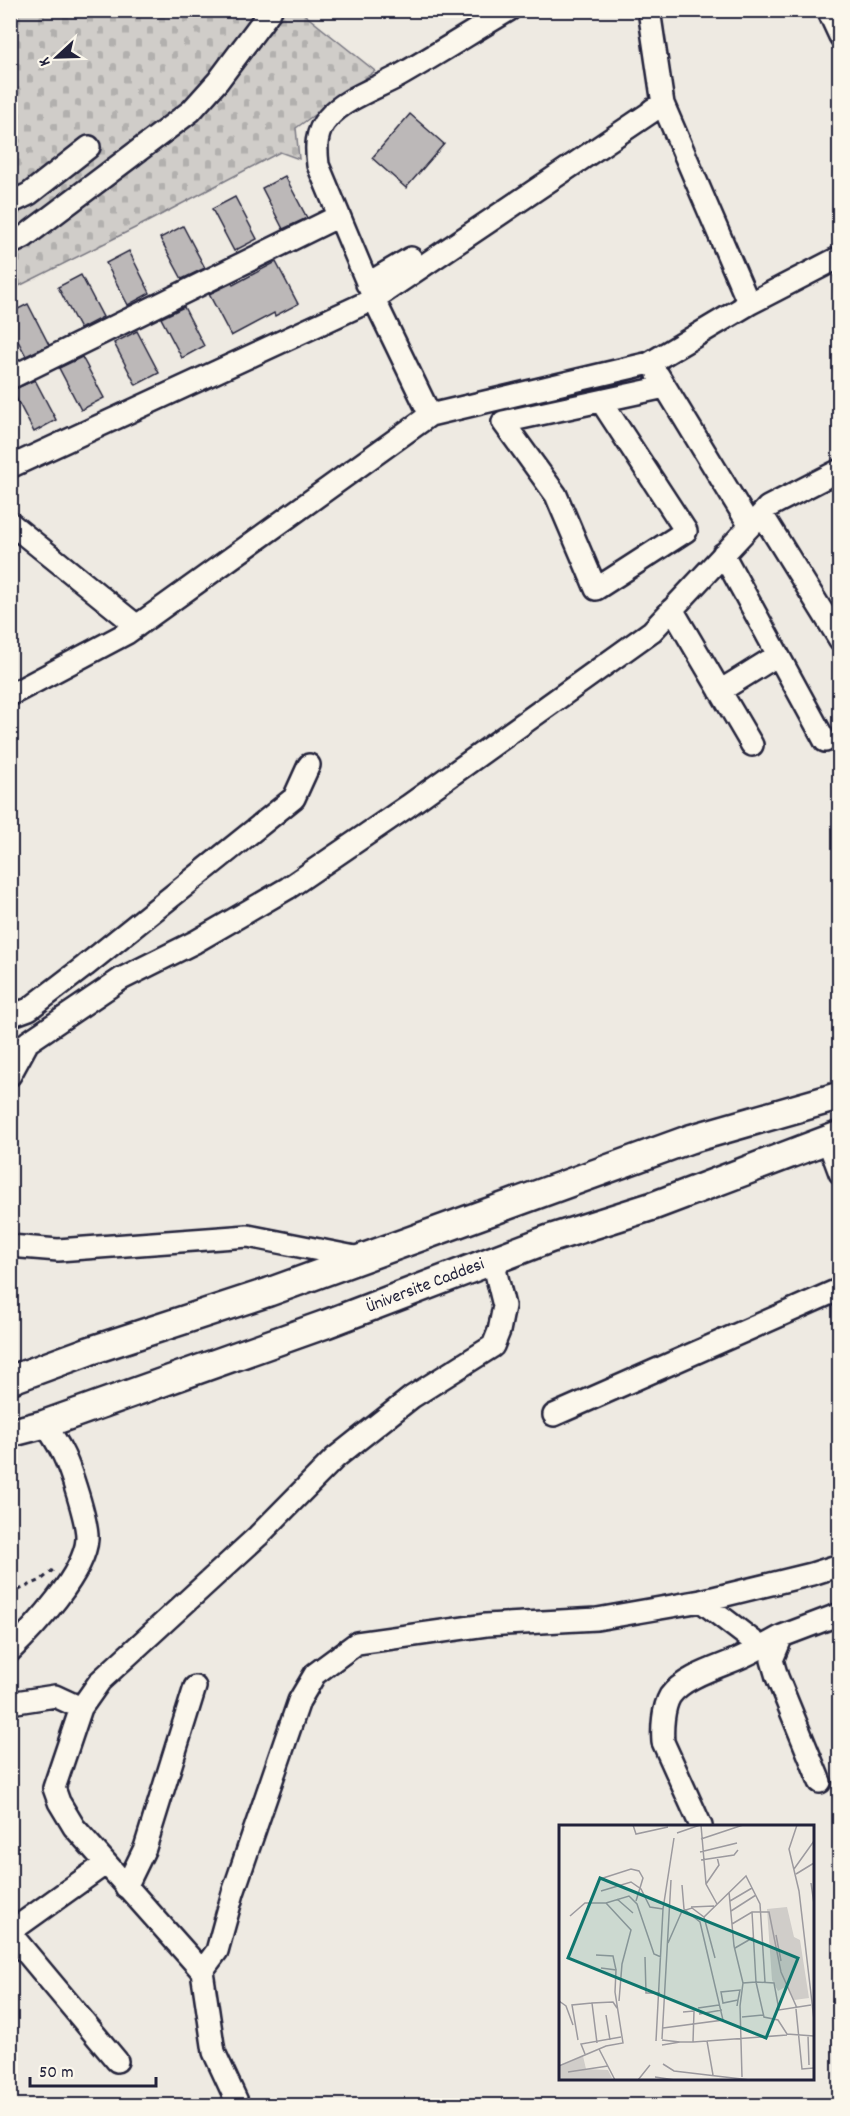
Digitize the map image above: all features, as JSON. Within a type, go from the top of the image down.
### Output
[{"type":"main road","points":[[10,1380],[269,1292],[591,1177],[690,1139],[840,1096]]},
{"type":"main road","name":"Üniversite Caddesi","points":[[10,1433],[45,1424],[326,1324],[549,1239],[653,1206],[833,1137]]},
{"type":"street","points":[[10,244],[24,237],[191,111],[218,81],[271,10]]},
{"type":"street","points":[[430,415],[370,291],[318,165],[315,145],[319,132],[328,117],[352,100],[399,76],[509,10]]},
{"type":"street","points":[[649,10],[663,104],[749,304]]},
{"type":"street","points":[[828,10],[840,36]]},
{"type":"street","points":[[10,467],[370,291],[663,104]]},
{"type":"street","points":[[10,203],[29,194],[89,147]]},
{"type":"street","points":[[10,378],[339,216]]},
{"type":"street","points":[[10,695],[127,633],[430,415],[650,363],[749,304],[840,257]]},
{"type":"street","points":[[650,363],[840,640]]},
{"type":"street","points":[[601,401],[686,531],[596,589],[556,495],[503,422],[665,387]]},
{"type":"street","points":[[10,1075],[28,1042],[121,979],[195,942],[288,888],[408,806],[652,630],[768,507],[840,470]]},
{"type":"street","points":[[10,523],[137,626]]},
{"type":"street","points":[[723,554],[825,741]]},
{"type":"street","points":[[672,609],[752,745]]},
{"type":"street","points":[[720,691],[778,655]]},
{"type":"street","points":[[10,1016],[28,1009],[85,966],[294,798],[309,765]]},
{"type":"street","points":[[833,1137],[840,1173]]},
{"type":"street","points":[[10,1246],[58,1250],[248,1236],[360,1258]]},
{"type":"street","points":[[239,2106],[214,2052],[202,1971],[74,1827],[59,1802],[54,1788],[81,1708],[100,1681],[258,1536],[335,1458],[412,1397],[493,1346],[499,1331],[504,1306],[493,1261]]},
{"type":"street","points":[[554,1415],[840,1289]]},
{"type":"street","points":[[10,1652],[55,1601],[71,1579],[83,1557],[87,1538],[81,1506],[63,1453],[45,1424]]},
{"type":"street","points":[[202,1971],[217,1951],[233,1893],[300,1701],[315,1674],[357,1643],[486,1625],[597,1619],[701,1602],[840,1565]]},
{"type":"street","points":[[701,1602],[761,1647]]},
{"type":"street","points":[[699,1825],[663,1742],[662,1731],[669,1697],[680,1686],[694,1678],[782,1636],[840,1614]]},
{"type":"street","points":[[782,1636],[772,1660],[820,1782]]},
{"type":"street","points":[[126,1887],[145,1848],[195,1687]]},
{"type":"street","points":[[10,1702],[55,1696],[81,1708]]},
{"type":"street","points":[[105,1864],[10,1933],[117,2061]]},
{"type":"path","points":[[10,1594],[41,1580],[56,1568]]},
{"type":"green space","points":[[11,11],[300,11],[375,71],[296,128],[299,159],[280,152],[11,290]]},
{"type":"building","points":[[410,114],[444,144],[406,188],[372,158]]},
{"type":"building","points":[[285,176],[307,218],[283,229],[262,188]]},
{"type":"building","points":[[235,197],[257,239],[234,251],[212,209]]},
{"type":"building","points":[[183,226],[205,268],[182,279],[160,238]]},
{"type":"building","points":[[129,251],[150,293],[128,305],[106,263]]},
{"type":"building","points":[[276,262],[298,304],[275,316],[274,313],[231,336],[209,294],[232,283],[233,285]]},
{"type":"building","points":[[81,275],[103,317],[80,329],[58,287]]},
{"type":"building","points":[[28,304],[49,345],[26,356],[10,326],[10,313]]},
{"type":"building","points":[[184,307],[204,346],[182,358],[161,318]]},
{"type":"building","points":[[137,331],[159,373],[136,385],[114,343]]},
{"type":"building","points":[[82,357],[104,398],[81,410],[59,368]]},
{"type":"building","points":[[35,380],[56,420],[34,432],[12,390]]}]
